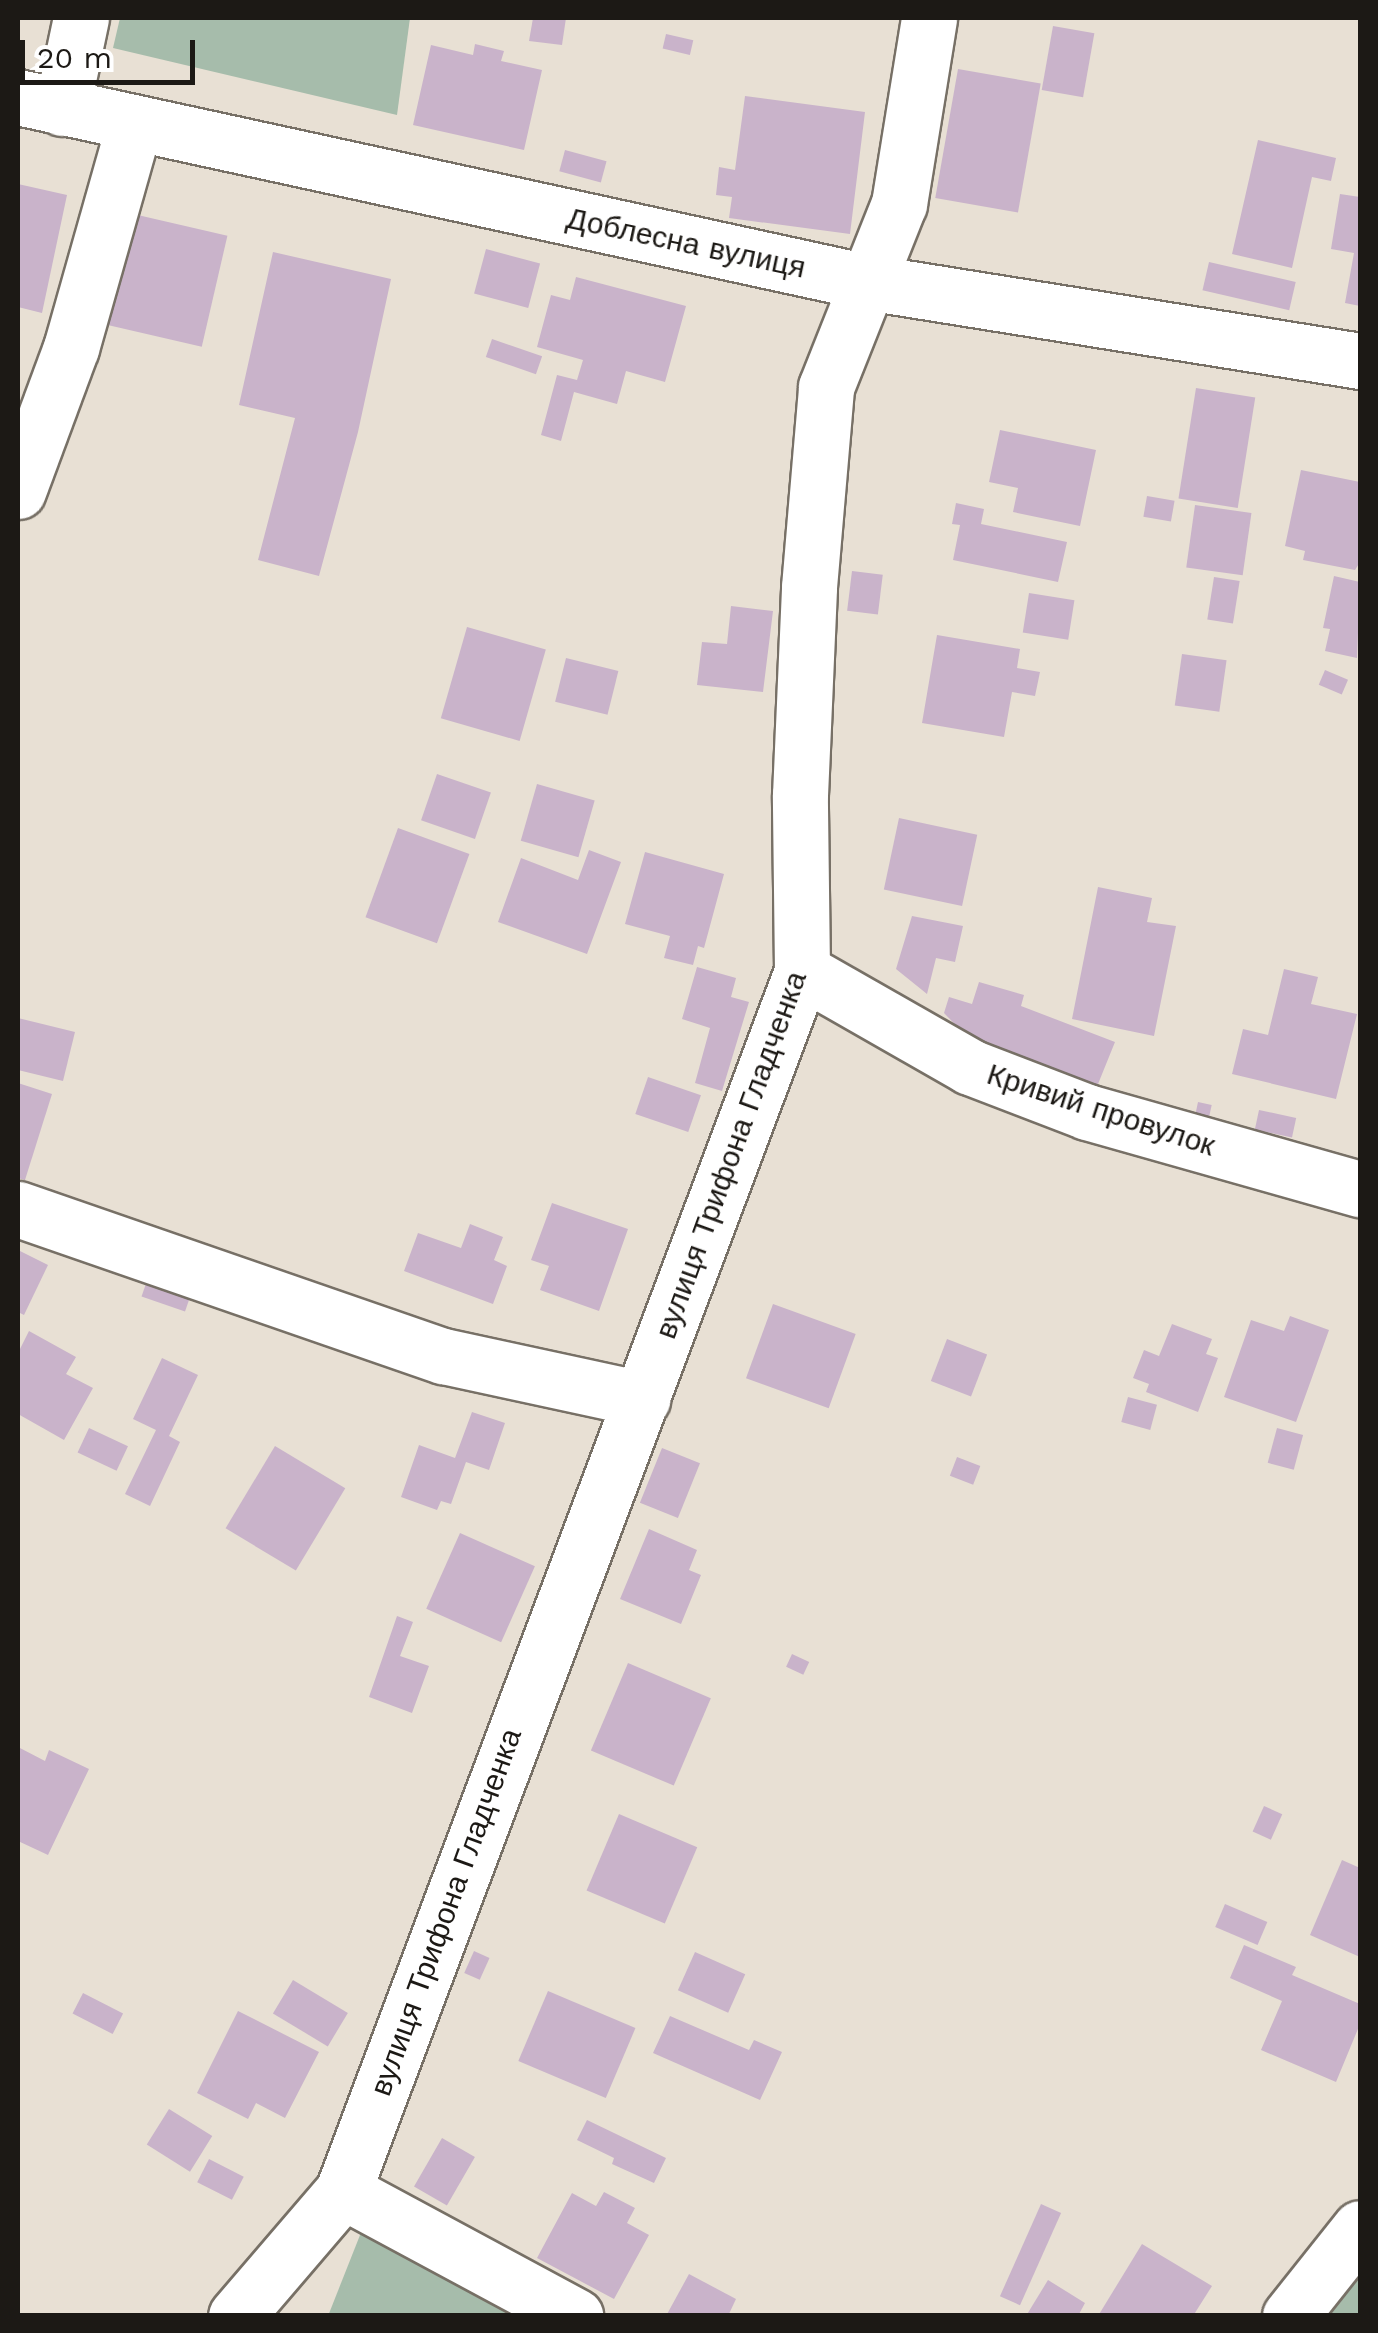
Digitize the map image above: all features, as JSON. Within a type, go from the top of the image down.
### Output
[{"type":"street","points":[[40,103],[81,18]]},
{"type":"street","name":"вулиця Трифона Гладченка","points":[[236,2316],[343,2191],[802,971],[800,795],[809,587],[826,387],[898,204],[929,18]]},
{"type":"street","name":"Доблесна вулиця","points":[[40,103],[867,282],[1360,360]]},
{"type":"street","points":[[18,491],[71,348],[134,126]]},
{"type":"street","name":"Кривий провулок","points":[[802,971],[970,1067],[1087,1112],[1360,1190]]},
{"type":"street","points":[[18,1209],[442,1356],[642,1399]]},
{"type":"street","points":[[343,2191],[575,2316]]},
{"type":"street","points":[[1290,2316],[1360,2228]]},
{"type":"green space","points":[[120,18],[410,18],[397,115],[113,48]]},
{"type":"green space","points":[[364,2225],[534,2316],[328,2316]]},
{"type":"green space","points":[[1360,2245],[1360,2315],[1303,2316]]},
{"type":"building","points":[[533,18],[566,18],[562,45],[529,41]]},
{"type":"building","points":[[1053,26],[1094,33],[1083,97],[1042,90]]},
{"type":"building","points":[[666,34],[693,40],[690,55],[663,49]]},
{"type":"building","points":[[475,44],[504,51],[501,61],[542,70],[524,150],[413,125],[431,45],[473,55]]},
{"type":"building","points":[[958,69],[1041,84],[1018,213],[935,198]]},
{"type":"building","points":[[745,96],[865,112],[850,234],[729,218],[732,197],[716,195],[719,167],[735,170]]},
{"type":"building","points":[[1258,140],[1336,158],[1331,181],[1312,177],[1292,268],[1232,254]]},
{"type":"building","points":[[565,150],[607,161],[601,182],[559,171]]},
{"type":"building","points":[[18,184],[67,195],[42,313],[18,307]]},
{"type":"building","points":[[1340,194],[1360,197],[1360,306],[1345,303],[1354,253],[1331,249]]},
{"type":"building","points":[[129,213],[227,236],[202,347],[103,324]]},
{"type":"building","points":[[486,249],[540,263],[528,308],[474,293]]},
{"type":"building","points":[[273,252],[391,279],[358,432],[319,576],[258,560],[295,418],[239,405]]},
{"type":"building","points":[[1209,262],[1296,282],[1289,310],[1202,290]]},
{"type":"building","points":[[576,277],[686,306],[665,382],[626,371],[617,404],[574,392],[561,441],[541,435],[557,375],[577,380],[583,360],[537,347],[551,295],[570,300]]},
{"type":"building","points":[[492,339],[542,356],[536,374],[486,357]]},
{"type":"building","points":[[1196,388],[1255,397],[1238,508],[1178,499]]},
{"type":"building","points":[[1000,430],[1096,450],[1080,526],[1013,512],[1018,488],[989,482]]},
{"type":"building","points":[[1301,470],[1360,482],[1360,562],[1355,570],[1303,560],[1305,551],[1285,546]]},
{"type":"building","points":[[1147,496],[1175,501],[1171,522],[1143,517]]},
{"type":"building","points":[[956,503],[984,509],[981,524],[1067,542],[1058,582],[953,560],[960,525],[952,524]]},
{"type":"building","points":[[1195,505],[1251,513],[1243,575],[1186,567]]},
{"type":"building","points":[[852,571],[883,575],[878,614],[847,611]]},
{"type":"building","points":[[1334,576],[1360,582],[1357,658],[1325,651],[1330,629],[1323,628]]},
{"type":"building","points":[[1214,577],[1240,581],[1233,624],[1207,619]]},
{"type":"building","points":[[1029,593],[1074,600],[1068,640],[1023,633]]},
{"type":"building","points":[[731,606],[773,611],[763,692],[697,685],[702,642],[727,644]]},
{"type":"building","points":[[467,627],[546,650],[520,741],[441,718]]},
{"type":"building","points":[[937,635],[1020,649],[1017,668],[1040,672],[1035,696],[1012,692],[1004,737],[922,723]]},
{"type":"building","points":[[1182,654],[1227,660],[1219,712],[1175,705]]},
{"type":"building","points":[[566,658],[618,671],[608,715],[555,702]]},
{"type":"building","points":[[1325,670],[1348,680],[1342,694],[1319,685]]},
{"type":"building","points":[[437,774],[491,793],[475,839],[421,820]]},
{"type":"building","points":[[537,784],[595,801],[578,857],[521,841]]},
{"type":"building","points":[[899,818],[977,835],[962,906],[884,889]]},
{"type":"building","points":[[398,828],[469,854],[437,943],[366,917]]},
{"type":"building","points":[[589,850],[621,862],[587,954],[498,922],[521,858],[578,880]]},
{"type":"building","points":[[645,852],[724,874],[704,948],[698,946],[693,965],[664,958],[670,936],[625,924]]},
{"type":"building","points":[[1098,887],[1152,898],[1147,922],[1176,926],[1154,1036],[1072,1019]]},
{"type":"building","points":[[912,916],[963,926],[955,962],[936,958],[927,994],[896,969]]},
{"type":"building","points":[[697,967],[736,978],[731,997],[749,1002],[722,1091],[695,1083],[710,1028],[682,1019]]},
{"type":"building","points":[[1284,969],[1318,977],[1311,1004],[1357,1014],[1336,1099],[1232,1074],[1243,1029],[1268,1035]]},
{"type":"building","points":[[979,982],[1024,995],[1021,1006],[1115,1042],[1096,1089],[975,1045],[944,1013],[949,997],[972,1004]]},
{"type":"building","points":[[18,1018],[75,1032],[63,1081],[18,1070]]},
{"type":"building","points":[[648,1077],[701,1095],[688,1132],[635,1114]]},
{"type":"building","points":[[18,1083],[52,1094],[25,1180],[18,1178]]},
{"type":"building","points":[[1198,1102],[1212,1105],[1209,1119],[1195,1116]]},
{"type":"building","points":[[1259,1110],[1296,1118],[1292,1137],[1255,1130]]},
{"type":"building","points":[[552,1203],[628,1229],[599,1311],[540,1290],[549,1266],[531,1260]]},
{"type":"building","points":[[470,1224],[503,1237],[494,1260],[507,1266],[493,1304],[404,1271],[418,1233],[461,1248]]},
{"type":"building","points":[[18,1250],[48,1265],[24,1315],[18,1312]]},
{"type":"building","points":[[150,1272],[193,1287],[185,1312],[142,1297]]},
{"type":"building","points":[[773,1304],[856,1334],[829,1408],[746,1378]]},
{"type":"building","points":[[1290,1316],[1329,1330],[1296,1422],[1224,1397],[1251,1320],[1284,1331]]},
{"type":"building","points":[[1172,1324],[1212,1339],[1206,1354],[1218,1358],[1198,1412],[1146,1392],[1149,1384],[1133,1378],[1144,1350],[1159,1356]]},
{"type":"building","points":[[29,1331],[76,1357],[66,1374],[93,1388],[64,1440],[18,1414],[18,1353]]},
{"type":"building","points":[[947,1339],[987,1354],[971,1396],[931,1381]]},
{"type":"building","points":[[162,1358],[198,1375],[169,1436],[180,1442],[150,1506],[125,1494],[156,1430],[133,1419]]},
{"type":"building","points":[[1128,1397],[1157,1405],[1150,1430],[1121,1422]]},
{"type":"building","points":[[472,1412],[505,1423],[489,1470],[466,1462],[451,1504],[441,1501],[437,1510],[401,1497],[419,1445],[455,1458]]},
{"type":"building","points":[[89,1428],[128,1446],[117,1471],[78,1452]]},
{"type":"building","points":[[1277,1428],[1303,1435],[1294,1470],[1268,1463]]},
{"type":"building","points":[[275,1446],[345,1488],[296,1571],[226,1528]]},
{"type":"building","points":[[662,1448],[700,1463],[678,1518],[640,1503]]},
{"type":"building","points":[[957,1457],[980,1466],[973,1485],[950,1476]]},
{"type":"building","points":[[649,1529],[697,1550],[689,1570],[701,1575],[681,1624],[620,1599]]},
{"type":"building","points":[[460,1533],[535,1566],[501,1642],[426,1609]]},
{"type":"building","points":[[397,1616],[413,1622],[400,1656],[429,1666],[412,1713],[369,1697]]},
{"type":"building","points":[[792,1654],[809,1662],[803,1675],[786,1667]]},
{"type":"building","points":[[628,1663],[711,1698],[674,1786],[591,1750]]},
{"type":"building","points":[[18,1747],[45,1761],[49,1750],[89,1769],[48,1855],[18,1841]]},
{"type":"building","points":[[1264,1806],[1282,1814],[1271,1840],[1253,1832]]},
{"type":"building","points":[[619,1814],[697,1847],[665,1924],[587,1890]]},
{"type":"building","points":[[1342,1860],[1360,1868],[1360,1957],[1310,1935]]},
{"type":"building","points":[[1225,1904],[1267,1922],[1258,1945],[1215,1927]]},
{"type":"building","points":[[1244,1945],[1296,1967],[1292,1975],[1360,2004],[1360,2024],[1336,2082],[1261,2050],[1282,2001],[1230,1978]]},
{"type":"building","points":[[474,1951],[490,1958],[480,1980],[464,1973]]},
{"type":"building","points":[[695,1952],[745,1974],[728,2013],[678,1990]]},
{"type":"building","points":[[293,1980],[348,2013],[328,2046],[273,2013]]},
{"type":"building","points":[[548,1991],[635,2028],[606,2098],[518,2061]]},
{"type":"building","points":[[83,1993],[123,2013],[113,2034],[73,2013]]},
{"type":"building","points":[[238,2011],[319,2052],[285,2118],[256,2103],[248,2119],[197,2093]]},
{"type":"building","points":[[670,2016],[749,2050],[754,2040],[782,2052],[760,2100],[653,2053]]},
{"type":"building","points":[[169,2109],[212,2136],[190,2172],[147,2145]]},
{"type":"building","points":[[587,2120],[666,2158],[654,2183],[612,2164],[614,2158],[577,2140]]},
{"type":"building","points":[[442,2138],[475,2157],[447,2205],[414,2186]]},
{"type":"building","points":[[209,2159],[244,2177],[232,2200],[197,2182]]},
{"type":"building","points":[[604,2192],[635,2208],[627,2223],[649,2235],[614,2299],[537,2258],[572,2193],[596,2206]]},
{"type":"building","points":[[1041,2204],[1061,2213],[1020,2305],[1000,2296]]},
{"type":"building","points":[[1142,2244],[1212,2286],[1193,2316],[1098,2316]]},
{"type":"building","points":[[689,2274],[736,2299],[728,2316],[666,2316]]},
{"type":"building","points":[[1048,2280],[1085,2303],[1078,2316],[1026,2316]]}]
